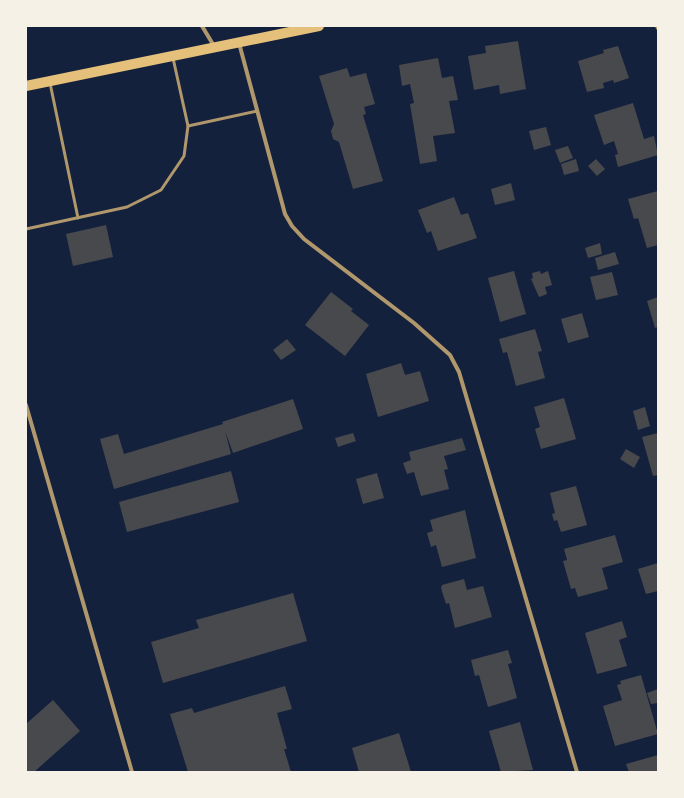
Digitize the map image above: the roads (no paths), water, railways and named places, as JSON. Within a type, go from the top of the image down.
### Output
[{"type":"main road","points":[[26,86],[319,26]]},
{"type":"street","points":[[202,26],[215,47]]},
{"type":"street","points":[[239,42],[285,214],[292,226],[304,239],[414,323],[450,355],[459,372],[577,772]]},
{"type":"street","points":[[26,405],[132,772]]},
{"type":"lane","points":[[26,229],[127,207],[161,190],[184,156],[188,126],[173,56]]},
{"type":"lane","points":[[50,81],[78,218]]},
{"type":"lane","points":[[188,126],[257,110]]}]
